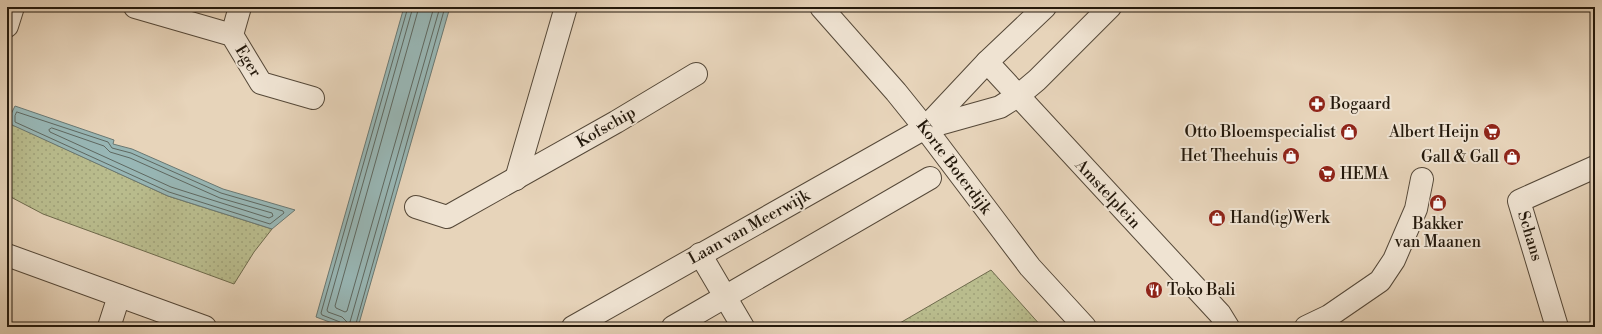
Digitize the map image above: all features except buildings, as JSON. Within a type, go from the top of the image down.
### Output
[{"type":"street","points":[[7,26],[13,7]]},
{"type":"street","name":"Eger","points":[[135,7],[232,35],[262,83],[313,98]]},
{"type":"street","name":"Eger","points":[[232,35],[240,7]]},
{"type":"street","points":[[516,179],[566,7]]},
{"type":"street","name":"Korte Boterdijk","points":[[821,7],[896,92],[925,128],[1030,268],[1085,327]]},
{"type":"street","name":"Laan van Meerwijk","points":[[925,128],[987,62],[1045,7]]},
{"type":"street","name":"Laan van Meerwijk","points":[[573,327],[925,128],[1000,107],[1019,95],[1037,80],[1110,7]]},
{"type":"street","name":"Amstelplein","points":[[987,62],[1220,314],[1228,327]]},
{"type":"street","name":"Kofschip","points":[[416,207],[447,218],[696,74]]},
{"type":"street","name":"Schans","points":[[1556,321],[1513,200],[1595,167]]},
{"type":"street","points":[[673,327],[930,178]]},
{"type":"street","points":[[1306,327],[1329,316],[1380,281],[1394,260],[1416,209],[1422,179]]},
{"type":"street","points":[[700,254],[743,327]]},
{"type":"street","points":[[7,255],[205,327]]},
{"type":"street","points":[[110,327],[119,296]]},
{"type":"green space","points":[[7,122],[168,196],[272,229],[254,252],[234,284],[43,214],[7,195]]},
{"type":"green space","points":[[991,270],[1042,327],[893,327]]},
{"type":"water","points":[[404,7],[450,7],[358,327],[343,327],[316,317]]},
{"type":"water","points":[[15,106],[114,140],[113,144],[132,149],[223,189],[295,210],[272,229],[168,196],[10,124],[11,114]]},
{"type":"place","name":"Bogaard","points":[[1317,104]]},
{"type":"place","name":"Otto Bloemspecialist","points":[[1349,132]]},
{"type":"place","name":"Albert Heijn","points":[[1492,132]]},
{"type":"place","name":"Het Theehuis","points":[[1291,156]]},
{"type":"place","name":"Gall & Gall","points":[[1512,157]]},
{"type":"place","name":"HEMA","points":[[1327,174]]},
{"type":"place","name":"Bakker van Maanen","points":[[1438,203]]},
{"type":"place","name":"Hand(ig)Werk","points":[[1217,218]]},
{"type":"place","name":"Toko Bali","points":[[1154,290]]}]
